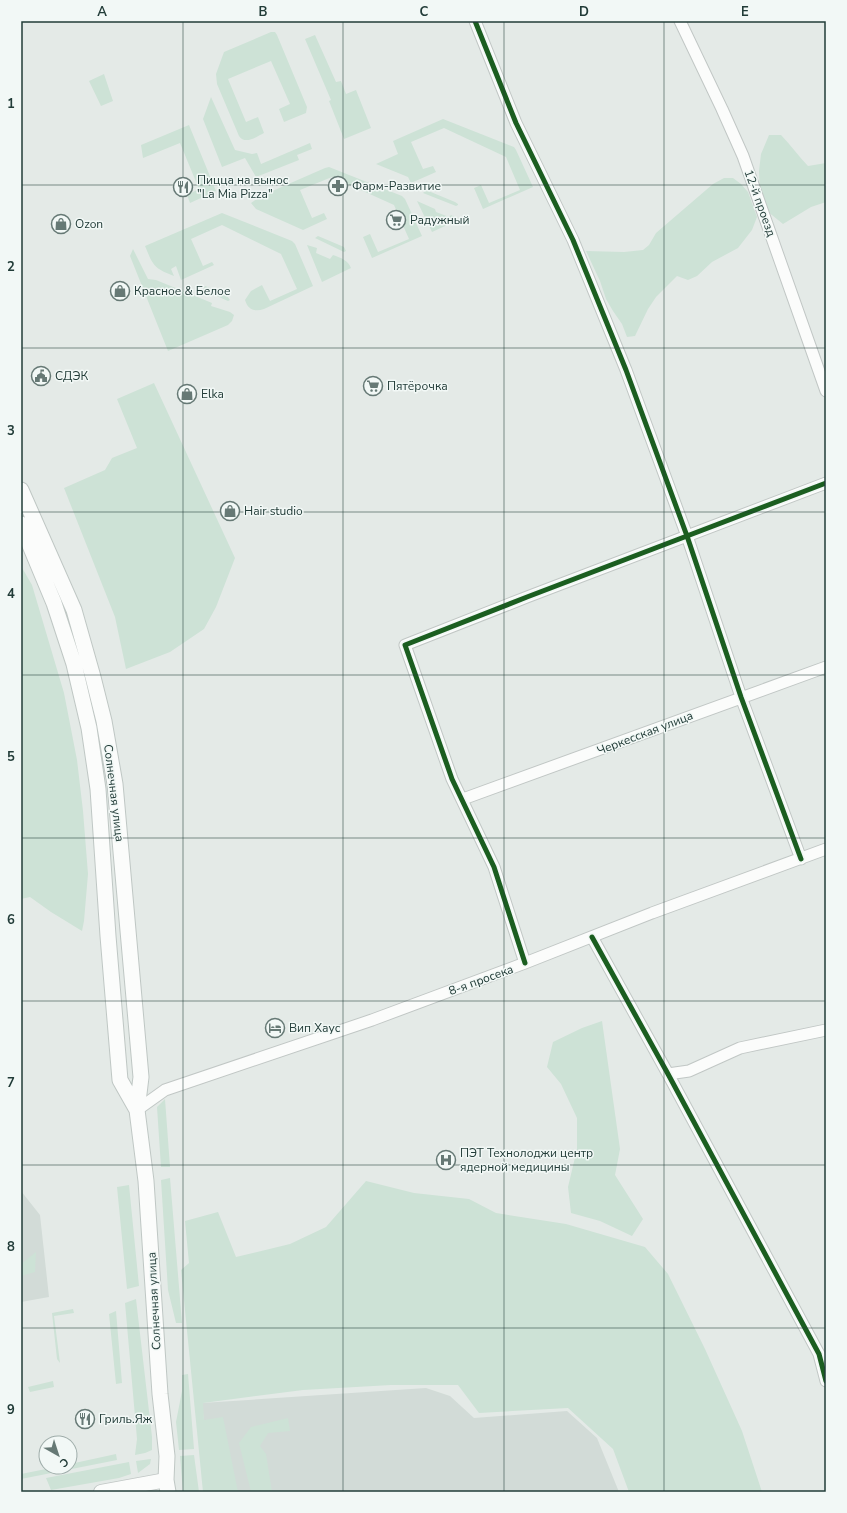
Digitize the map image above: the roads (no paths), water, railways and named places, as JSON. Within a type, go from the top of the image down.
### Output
[{"type":"main road","name":"Солнечная улица","points":[[21,490],[74,610],[104,721],[115,784],[141,1077],[137,1110],[146,1181],[160,1394],[167,1456],[167,1486]]},
{"type":"main road","name":"Солнечная улица","points":[[21,524],[54,603],[74,664],[89,728],[98,789],[120,1080],[137,1110]]},
{"type":"street","points":[[475,21],[516,122],[578,252],[626,370],[687,536],[741,697],[800,859]]},
{"type":"street","name":"12-й проезд","points":[[680,21],[743,156],[826,391]]},
{"type":"street","points":[[525,963],[494,867],[463,799],[452,779],[405,646],[527,597],[826,483]]},
{"type":"street","name":"Черкесская улица","points":[[463,799],[588,755],[741,697],[826,667]]},
{"type":"street","name":"8-я просека","points":[[137,1110],[165,1090],[372,1020],[826,849]]},
{"type":"street","points":[[592,937],[668,1074],[819,1354],[826,1381]]},
{"type":"street","points":[[668,1074],[689,1071],[740,1048],[826,1030]]},
{"type":"street","points":[[101,1492],[167,1486]]},
{"type":"place","name":"Фарм-Развитие","points":[[338,186]]},
{"type":"place","name":"Пицца на вынос \"La Mia Pizza\"","points":[[183,187]]},
{"type":"place","name":"Радужный","points":[[396,220]]},
{"type":"place","name":"Ozon","points":[[61,224]]},
{"type":"place","name":"Красное & Белое","points":[[120,291]]},
{"type":"place","name":"СДЭК","points":[[41,376]]},
{"type":"place","name":"Пятёрочка","points":[[373,386]]},
{"type":"place","name":"Elka","points":[[187,394]]},
{"type":"place","name":"Hair studio","points":[[230,511]]},
{"type":"place","name":"Вип Хаус","points":[[275,1028]]},
{"type":"place","name":"ПЭТ Технолоджи центр ядерной медицины","points":[[446,1160]]},
{"type":"place","name":"Гриль.Яж","points":[[85,1419]]}]
